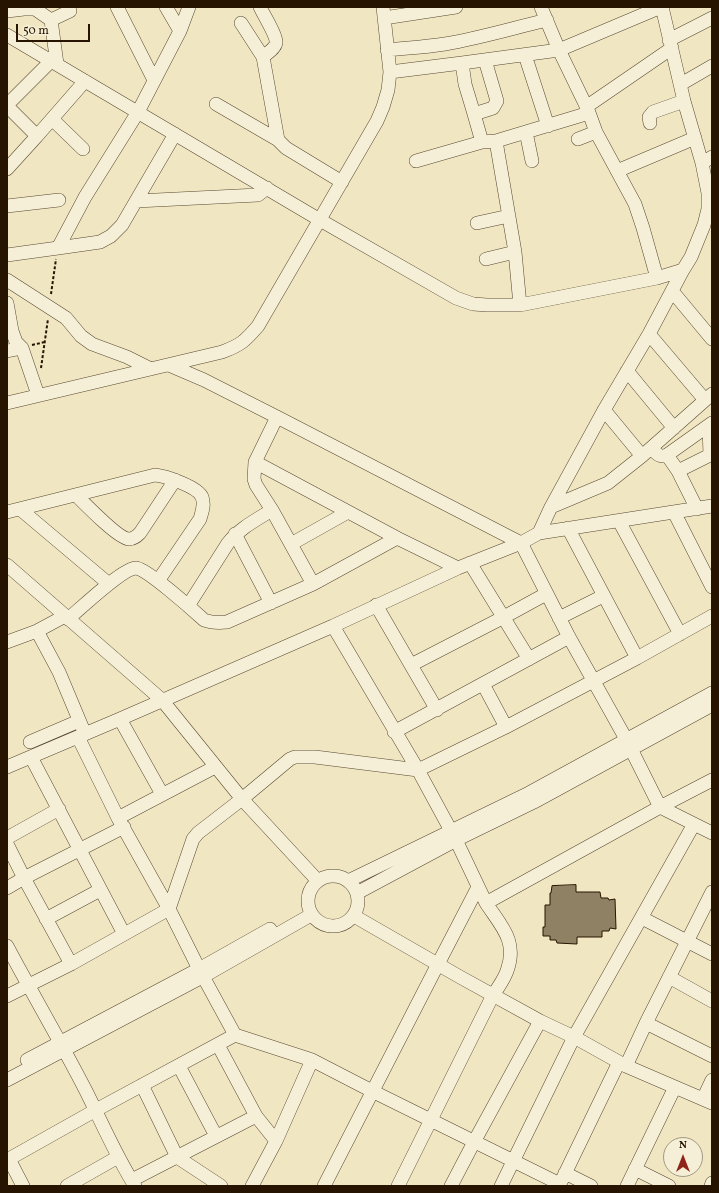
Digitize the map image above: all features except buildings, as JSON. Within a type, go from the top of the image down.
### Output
[{"type":"street","points":[[117,7],[154,80]]},
{"type":"street","points":[[166,7],[180,31]]},
{"type":"street","points":[[58,248],[85,197],[138,112],[180,31],[189,7]]},
{"type":"street","points":[[260,7],[275,35],[276,42],[274,47],[263,57]]},
{"type":"street","points":[[7,403],[222,352],[237,346],[247,339],[258,326],[377,121],[383,107],[388,90],[390,72],[383,12],[456,7]]},
{"type":"street","points":[[541,7],[596,132],[635,204],[657,278]]},
{"type":"street","points":[[390,72],[559,50],[661,7],[684,101],[695,138],[707,160],[708,208],[704,225],[691,257],[649,334],[604,410],[539,533]]},
{"type":"street","points":[[7,11],[35,8],[51,20],[54,62]]},
{"type":"street","points":[[51,20],[72,8]]},
{"type":"street","points":[[416,161],[482,142],[496,141],[548,126],[587,110],[670,44],[712,18]]},
{"type":"street","points":[[387,50],[423,47],[476,38],[547,20]]},
{"type":"street","points":[[241,22],[263,57],[278,140]]},
{"type":"street","points":[[7,35],[320,220],[456,298],[473,304],[520,305],[657,278],[683,270]]},
{"type":"street","points":[[525,55],[548,126]]},
{"type":"street","points":[[474,114],[493,108],[497,101],[485,60]]},
{"type":"street","points":[[37,136],[7,106],[54,62]]},
{"type":"street","points":[[462,63],[467,91],[482,142]]},
{"type":"street","points":[[681,84],[712,66]]},
{"type":"street","points":[[7,169],[85,81]]},
{"type":"street","points":[[650,123],[649,117],[653,112],[684,101]]},
{"type":"street","points":[[216,104],[278,140],[286,148],[342,182]]},
{"type":"street","points":[[52,120],[84,149]]},
{"type":"street","points":[[526,132],[532,161]]},
{"type":"street","points":[[578,139],[596,132]]},
{"type":"street","points":[[8,252],[58,248],[100,242],[111,236],[122,225],[174,134]]},
{"type":"street","points":[[617,171],[695,138]]},
{"type":"street","points":[[496,141],[515,252],[520,305]]},
{"type":"street","points":[[136,201],[258,196],[267,188]]},
{"type":"street","points":[[7,206],[59,200]]},
{"type":"street","points":[[476,223],[509,216]]},
{"type":"street","points":[[486,259],[515,252]]},
{"type":"street","points":[[7,280],[66,318],[81,336],[92,344],[152,369]]},
{"type":"street","points":[[672,291],[712,339]]},
{"type":"street","points":[[7,303],[12,332],[16,342],[22,348],[38,395]]},
{"type":"street","points":[[649,334],[705,400],[711,423],[711,455],[678,471]]},
{"type":"street","points":[[7,351],[22,348]]},
{"type":"street","points":[[169,365],[204,380],[521,542],[546,594],[629,744],[660,807],[712,833]]},
{"type":"street","points":[[627,371],[674,428]]},
{"type":"street","points":[[552,507],[608,483],[647,452],[705,400]]},
{"type":"street","points":[[604,410],[647,452],[662,456],[667,455],[711,423]]},
{"type":"street","points":[[277,417],[255,462],[253,472],[254,479],[313,584]]},
{"type":"street","points":[[667,455],[678,471],[697,508]]},
{"type":"street","points":[[255,462],[397,538],[464,565],[504,617],[529,659]]},
{"type":"street","points":[[7,512],[155,475],[175,480],[197,491],[202,496],[204,502],[203,508],[200,519],[158,581]]},
{"type":"street","points":[[76,495],[116,532],[124,538],[130,539],[134,538],[140,533],[175,480]]},
{"type":"street","points":[[7,767],[333,626],[464,565],[521,542],[539,533],[712,506]]},
{"type":"street","points":[[20,509],[110,584]]},
{"type":"street","points":[[188,606],[235,534],[243,527],[272,510]]},
{"type":"street","points":[[291,544],[348,512]]},
{"type":"street","points":[[674,512],[712,587]]},
{"type":"street","points":[[619,521],[680,634]]},
{"type":"street","points":[[568,528],[636,658]]},
{"type":"street","points":[[235,534],[271,603]]},
{"type":"street","points":[[7,642],[67,618],[123,573],[134,568],[141,569],[158,581],[204,620],[211,623],[227,622],[313,584],[397,538]]},
{"type":"street","points":[[7,565],[162,700],[242,799],[318,881]]},
{"type":"street","points":[[411,665],[546,594]]},
{"type":"street","points":[[559,618],[603,596]]},
{"type":"street","points":[[376,605],[437,710]]},
{"type":"street","points":[[7,996],[71,964],[169,909],[193,839],[198,833],[242,799],[283,763],[290,759],[295,757],[315,757],[418,770],[506,727],[712,616]]},
{"type":"street","points":[[333,626],[394,732],[418,770],[454,836],[486,903],[508,937],[511,952],[507,972],[493,996],[398,1186]]},
{"type":"street","points":[[37,631],[59,672],[79,720],[81,735],[121,822],[169,909],[201,973],[235,1035],[312,1060],[513,1161],[561,1181],[591,1186]]},
{"type":"street","points":[[394,732],[570,637]]},
{"type":"street","points":[[483,684],[506,727]]},
{"type":"street","points":[[348,881],[534,802],[712,693]]},
{"type":"street","points":[[629,744],[712,705]]},
{"type":"street","points":[[120,719],[162,794]]},
{"type":"street","points":[[30,742],[79,720]]},
{"type":"street","points":[[31,757],[124,934]]},
{"type":"street","points":[[7,888],[80,850],[162,794],[215,767]]},
{"type":"street","points":[[486,903],[712,780]]},
{"type":"street","points":[[7,838],[59,809]]},
{"type":"street","points":[[501,1186],[574,1037],[694,824]]},
{"type":"street","points":[[357,894],[454,836]]},
{"type":"street","points":[[7,844],[71,964]]},
{"type":"street","points":[[325,877],[341,877],[348,881],[354,887],[357,894],[358,908],[354,916],[349,922],[341,926],[333,927],[317,921],[310,912],[308,900],[309,893],[313,886],[325,877]]},
{"type":"street","points":[[324,1186],[478,887]]},
{"type":"street","points":[[46,919],[100,890]]},
{"type":"street","points":[[561,1181],[622,1064],[646,1023],[712,893]]},
{"type":"street","points":[[7,1080],[63,1046],[201,973],[310,912]]},
{"type":"street","points":[[354,916],[493,996],[574,1037],[622,1064],[708,1101],[712,1080]]},
{"type":"street","points":[[642,918],[712,954]]},
{"type":"street","points":[[7,946],[28,986],[63,1046],[96,1110],[118,1158],[133,1183],[177,1157],[256,1116]]},
{"type":"street","points":[[669,978],[712,1001]]},
{"type":"street","points":[[451,1186],[540,1021]]},
{"type":"street","points":[[646,1023],[712,1056]]},
{"type":"street","points":[[23,1186],[8,1160],[96,1110],[235,1035]]},
{"type":"street","points":[[218,1045],[256,1116],[276,1141]]},
{"type":"street","points":[[7,1070],[63,1046]]},
{"type":"street","points":[[252,1186],[276,1141],[312,1060]]},
{"type":"street","points":[[179,1066],[216,1136]]},
{"type":"street","points":[[142,1085],[177,1157],[221,1186]]},
{"type":"street","points":[[627,1186],[675,1087]]},
{"type":"street","points":[[67,1186],[118,1158]]},
{"type":"street","points":[[635,1169],[669,1186]]},
{"type":"path","points":[[41,372],[58,248]]}]
